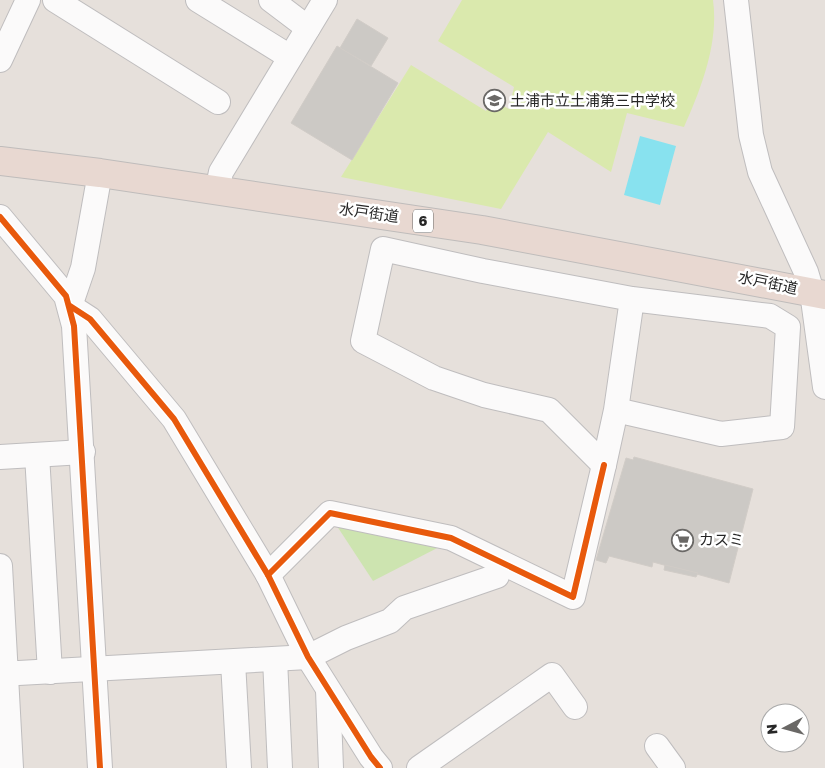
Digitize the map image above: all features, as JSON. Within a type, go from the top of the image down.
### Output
[{"type":"highway","name":"水戸街道","points":[[0,161],[100,173],[482,230],[818,294]]},
{"type":"street","points":[[0,60],[27,0]]},
{"type":"street","points":[[55,0],[218,102]]},
{"type":"street","points":[[198,0],[290,57]]},
{"type":"street","points":[[271,0],[308,28]]},
{"type":"street","points":[[217,191],[222,172],[325,0]]},
{"type":"street","points":[[736,0],[751,134],[760,172],[818,294],[825,388]]},
{"type":"street","points":[[70,306],[83,268],[100,173]]},
{"type":"street","points":[[0,217],[57,284],[70,306],[76,341],[100,768]]},
{"type":"street","points":[[604,465],[549,410],[484,395],[434,378],[363,341],[383,249],[483,271],[632,299],[770,316],[788,327],[782,426],[721,434],[616,410]]},
{"type":"street","points":[[268,575],[330,512],[451,538],[573,596],[616,410],[632,299]]},
{"type":"street","points":[[70,306],[90,319],[174,420],[268,575],[308,657],[374,764]]},
{"type":"street","points":[[0,457],[83,452]]},
{"type":"street","points":[[37,455],[50,672]]},
{"type":"street","points":[[0,566],[3,674],[11,768]]},
{"type":"street","points":[[3,674],[308,657],[346,638],[390,621],[404,608],[497,576]]},
{"type":"street","points":[[274,659],[280,768]]},
{"type":"street","points":[[233,662],[239,768]]},
{"type":"street","points":[[419,768],[552,675],[575,707]]},
{"type":"street","points":[[328,690],[331,768]]},
{"type":"street","points":[[657,746],[673,768]]},
{"type":"green space","points":[[462,0],[713,0],[714,16],[711,49],[697,97],[684,127],[627,113],[611,172],[548,132],[501,209],[341,177],[411,65],[486,111],[492,100],[509,109],[514,87],[438,41]]},
{"type":"green space","points":[[333,520],[447,543],[373,581]]},
{"type":"water","points":[[640,136],[676,146],[660,205],[624,195]]},
{"type":"building","points":[[357,19],[388,38],[371,66],[340,48]]},
{"type":"building","points":[[337,46],[398,83],[352,160],[291,123]]},
{"type":"building","points":[[634,457],[753,489],[729,583],[653,562],[652,567],[609,556],[606,563],[596,560],[626,458],[633,460]]},
{"type":"building","points":[[665,565],[698,573],[696,577],[664,570]]},
{"type":"cycle path","points":[[0,217],[66,296],[74,326],[100,768]]},
{"type":"cycle path","points":[[70,306],[90,319],[174,419],[268,575],[308,657],[371,757],[380,768]]},
{"type":"cycle path","points":[[268,575],[330,513],[451,538],[573,597],[604,465]]},
{"type":"place","name":"土浦市立土浦第三中学校","points":[[494,101]]},
{"type":"place","name":"カスミ","points":[[683,540]]}]
